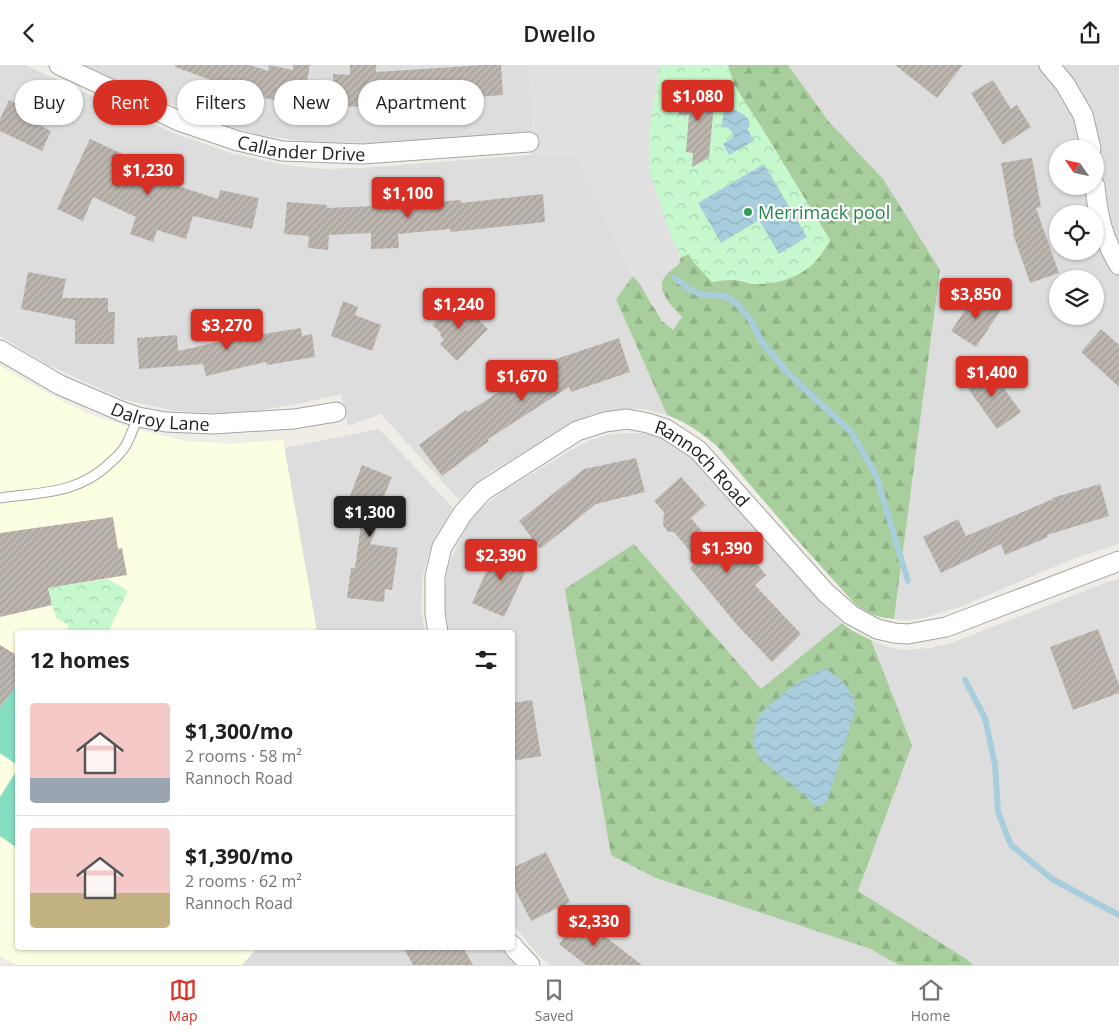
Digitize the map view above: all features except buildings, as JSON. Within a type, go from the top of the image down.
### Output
[{"type":"street","name":"Callander Drive","points":[[59,65],[179,121],[238,141],[282,151],[363,154],[529,142]]},
{"type":"street","points":[[1049,65],[1065,83],[1083,115],[1089,140]]},
{"type":"street","points":[[1096,195],[1104,234],[1119,265]]},
{"type":"street","name":"Dalroy Lane","points":[[0,350],[60,385],[138,417],[166,422],[213,424],[294,419],[336,412]]},
{"type":"street","name":"Rannoch Road","points":[[438,630],[435,613],[435,576],[442,547],[463,513],[483,491],[577,431],[605,422],[627,419],[666,429],[698,449],[826,593],[851,615],[877,629],[908,635],[946,627],[1119,561]]},
{"type":"street","points":[[515,949],[530,965]]},
{"type":"lane","points":[[0,498],[61,490],[91,479],[100,473],[120,453],[130,439],[138,417]]},
{"type":"shaded area","points":[[0,65],[25,65],[58,80],[15,80],[15,125],[83,125],[83,92],[93,96],[93,125],[156,125],[233,154],[285,165],[324,169],[530,155],[577,157],[633,276],[616,299],[667,415],[644,409],[620,409],[593,414],[570,424],[489,473],[459,500],[381,414],[348,426],[341,394],[240,414],[176,411],[125,400],[46,364],[0,336]]},
{"type":"shaded area","points":[[83,65],[528,65],[533,131],[371,143],[307,142],[256,134],[224,125],[264,125],[264,80],[177,80],[177,107],[167,102],[167,80],[117,80]]},
{"type":"shaded area","points":[[528,65],[659,65],[650,130],[649,167],[672,239],[681,257],[679,264],[662,281],[661,288],[668,302],[682,317],[673,330],[662,321],[625,262],[577,157],[530,155],[528,131],[533,130]]},
{"type":"shaded area","points":[[788,65],[1119,65],[1119,544],[1075,558],[962,606],[924,618],[894,619],[940,270]]},
{"type":"shaded area","points":[[0,366],[58,399],[91,415],[143,431],[186,441],[230,444],[283,440],[317,630],[15,630],[15,950],[255,950],[242,965],[17,965],[0,956]]},
{"type":"shaded area","points":[[379,429],[453,508],[432,543],[423,573],[421,608],[425,630],[317,630],[284,448]]},
{"type":"shaded area","points":[[643,433],[674,444],[688,453],[702,466],[842,623],[761,689],[634,544],[868,948],[899,965],[550,965],[538,955],[516,928],[515,630],[448,630],[445,609],[448,567],[470,521],[483,507],[505,490],[578,446],[607,435]]},
{"type":"shaded area","points":[[1119,579],[1119,965],[973,965],[858,891],[912,745],[871,640],[888,647],[903,650],[930,648],[951,643]]},
{"type":"shaded area","points":[[254,950],[503,950],[516,965],[242,965]]},
{"type":"green space","name":"Merrimack pool","points":[[659,65],[728,65],[734,85],[830,241],[819,258],[801,273],[778,282],[762,284],[752,284],[739,280],[712,282],[689,254],[681,257],[672,239],[649,167],[650,130]]},
{"type":"green space","points":[[728,65],[788,65],[830,123],[883,179],[940,270],[894,619],[869,613],[856,605],[717,446],[694,428],[667,415],[616,299],[633,276],[640,284],[653,307],[682,317],[665,297],[662,286],[666,274],[676,265],[681,257],[689,254],[712,282],[732,280],[752,284],[830,240],[734,85]]},
{"type":"green space","points":[[634,544],[761,689],[842,623],[871,640],[912,745],[858,891],[973,965],[899,965],[868,948],[656,878],[611,855],[565,589]]},
{"type":"green space","points":[[108,579],[128,591],[109,630],[66,630],[69,625],[57,619],[48,588]]},
{"type":"green space","points":[[15,685],[15,764],[0,753],[0,708]]},
{"type":"green space","points":[[15,773],[15,847],[0,836],[0,797]]},
{"type":"water","points":[[728,107],[742,113],[747,118],[750,125],[747,129],[754,141],[729,155],[723,144],[734,137],[730,129],[722,127],[723,115]]},
{"type":"water","name":"Merrimack pool","points":[[764,164],[807,237],[779,254],[759,220],[721,243],[698,203]]},
{"type":"water","points":[[826,668],[842,680],[853,696],[855,711],[827,802],[816,807],[808,798],[759,758],[753,744],[755,727],[760,713],[799,681]]},
{"type":"waterway","points":[[675,278],[689,289],[703,295],[726,296],[736,303],[750,319],[762,342],[788,373],[851,432],[876,475],[908,581]]},
{"type":"waterway","points":[[965,680],[985,718],[995,765],[998,812],[1011,845],[1052,879],[1119,915]]},
{"type":"place","name":"Merrimack pool","points":[[748,212]]}]
